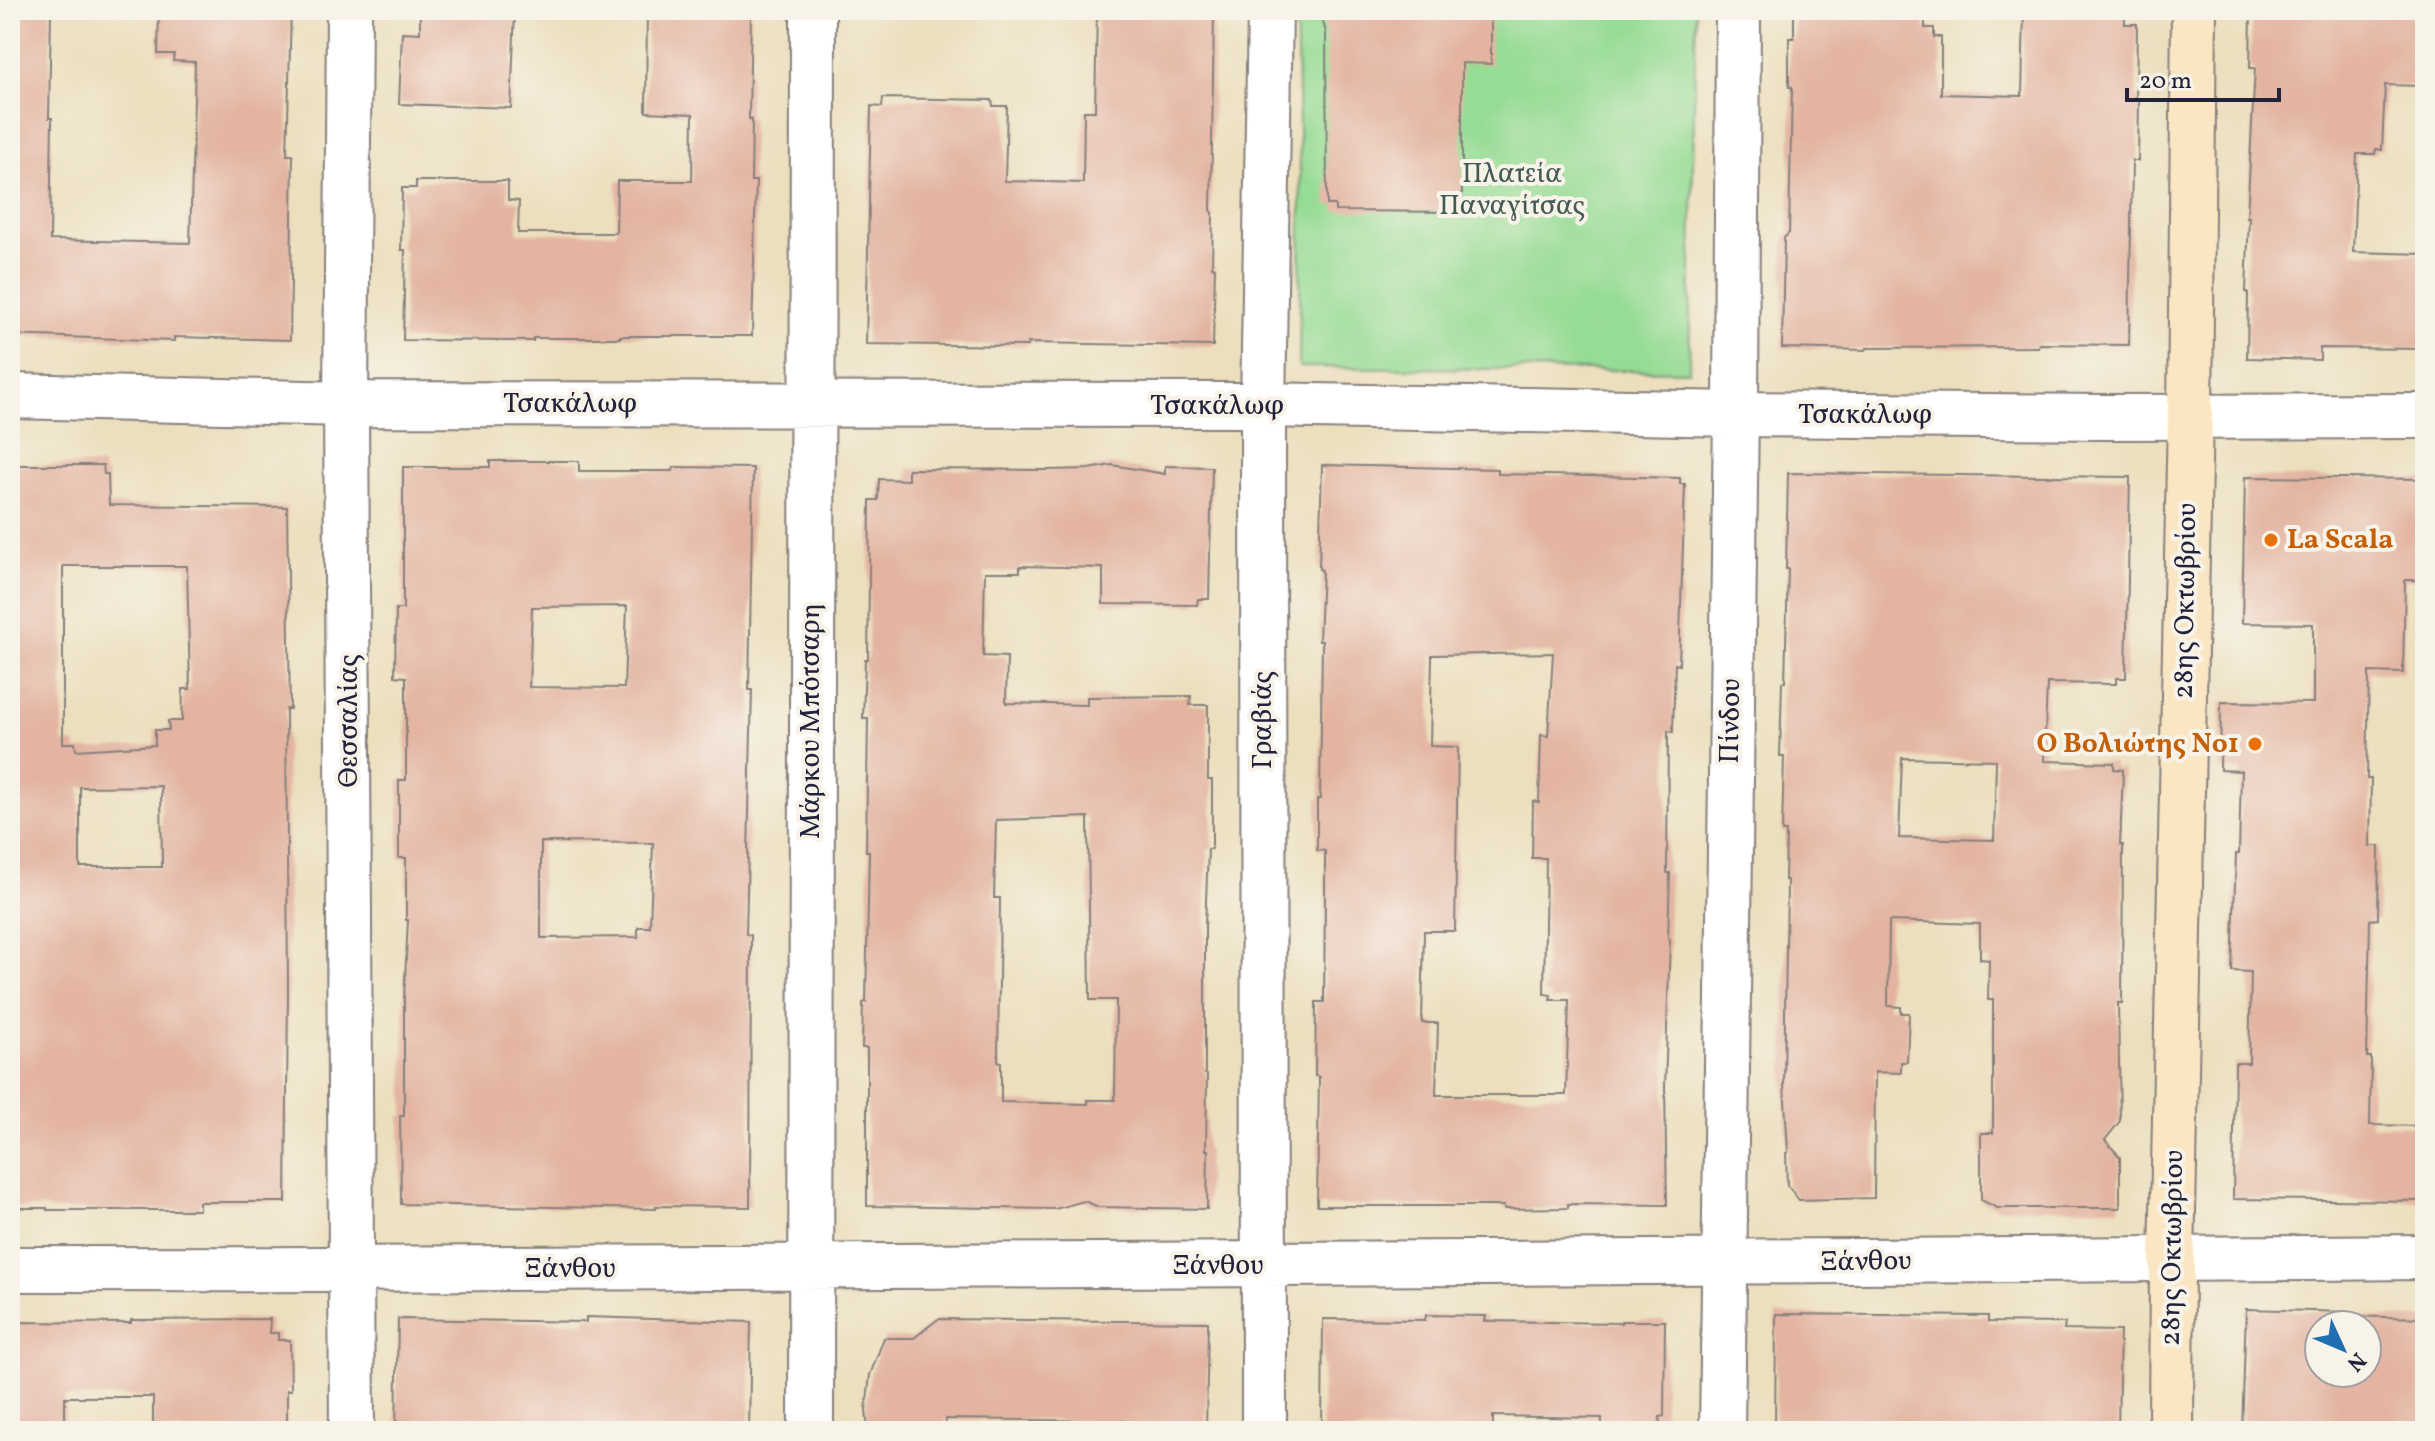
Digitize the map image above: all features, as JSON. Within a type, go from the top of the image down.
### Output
[{"type":"street","name":"Θεσσαλίας","points":[[349,10],[346,404],[352,1431]]},
{"type":"street","name":"Μάρκου Μπότσαρη","points":[[811,1431],[813,10]]},
{"type":"street","name":"Γραβιάς","points":[[1264,1431],[1263,405],[1270,10]]},
{"type":"street","name":"Πίνδου","points":[[1722,1431],[1736,414],[1738,10]]},
{"type":"street","name":"28ης Οκτωβρίου","points":[[2171,1431],[2190,416],[2194,10]]},
{"type":"street","name":"Τσακάλωφ","points":[[10,396],[346,404],[1263,405],[1736,414],[2425,416]]},
{"type":"street","name":"Ξάνθου","points":[[10,1269],[1723,1264],[2425,1257]]},
{"type":"green space","name":"Πλατεία Παναγίτσας","points":[[1296,10],[1696,10],[1689,371],[1299,367],[1301,210]]},
{"type":"building","points":[[10,10],[51,10],[50,240],[190,243],[195,62],[173,61],[174,54],[158,54],[159,10],[291,10],[287,155],[293,155],[290,340],[174,337],[174,341],[10,335]]},
{"type":"building","points":[[420,10],[515,10],[511,108],[399,104],[402,32],[420,33]]},
{"type":"building","points":[[647,10],[751,10],[749,119],[752,119],[751,181],[756,181],[752,336],[620,336],[533,338],[533,341],[403,340],[405,250],[401,250],[402,188],[416,188],[416,181],[508,181],[508,200],[519,201],[518,233],[616,233],[617,181],[692,181],[693,114],[646,112]]},
{"type":"building","points":[[1097,10],[1214,10],[1211,210],[1212,267],[1215,267],[1213,346],[866,344],[871,106],[882,107],[883,98],[992,100],[993,106],[1007,106],[1005,181],[1083,183],[1084,111],[1095,111]]},
{"type":"building","points":[[1320,10],[1491,10],[1491,64],[1462,63],[1462,212],[1335,211],[1335,205],[1327,205],[1326,33]]},
{"type":"building","points":[[1794,10],[1925,10],[1925,28],[1934,28],[1934,37],[1941,37],[1941,94],[2022,96],[2024,10],[2119,10],[2119,15],[2125,15],[2125,24],[2137,24],[2138,161],[2132,161],[2129,345],[2039,344],[2038,347],[1866,350],[1782,348],[1784,238],[1789,233],[1792,87],[1789,87],[1789,38],[1794,38]]},
{"type":"building","points":[[2251,11],[2425,12],[2425,86],[2385,85],[2382,150],[2376,149],[2375,154],[2357,154],[2353,252],[2425,254],[2425,349],[2320,348],[2320,360],[2247,358],[2247,217],[2255,68],[2250,68]]},
{"type":"building","points":[[490,461],[579,461],[579,471],[753,468],[746,934],[751,935],[750,1207],[656,1206],[656,1209],[401,1204],[400,1116],[404,1116],[408,920],[406,858],[399,858],[399,780],[406,780],[406,677],[395,676],[396,609],[403,609],[403,467],[490,467]],"holes":[[[627,606],[624,688],[529,687],[532,607]],[[541,842],[653,843],[650,927],[638,927],[638,937],[541,938]]]},
{"type":"building","points":[[10,465],[103,465],[104,474],[108,474],[109,505],[287,507],[290,709],[286,709],[286,1202],[199,1202],[199,1210],[10,1208]],"holes":[[[63,566],[187,566],[190,689],[183,689],[182,721],[168,721],[169,730],[155,730],[155,745],[76,750],[75,743],[63,743]],[[161,786],[162,867],[80,867],[80,787]]]},
{"type":"building","points":[[1112,465],[1165,474],[1165,466],[1212,467],[1209,599],[1198,599],[1197,605],[1103,604],[1103,568],[1020,566],[1020,572],[985,572],[983,656],[1007,657],[1006,703],[1087,705],[1087,697],[1191,696],[1190,705],[1208,705],[1212,849],[1208,849],[1205,927],[1207,1209],[1099,1207],[1084,1201],[1055,1209],[867,1206],[867,1048],[862,1048],[869,851],[866,851],[868,718],[863,718],[865,659],[868,659],[870,500],[878,500],[879,479],[908,480],[908,469],[1089,469]],"holes":[[[1088,817],[1090,1000],[1116,1000],[1115,1100],[1088,1100],[1088,1104],[1001,1102],[1001,1062],[998,1061],[1000,898],[994,898],[996,820]]]},
{"type":"building","points":[[1322,465],[1498,469],[1498,474],[1680,478],[1680,484],[1685,484],[1679,665],[1675,664],[1673,732],[1668,731],[1670,939],[1665,1088],[1667,1205],[1568,1204],[1568,1208],[1504,1209],[1504,1206],[1317,1206],[1319,1077],[1315,1076],[1316,1002],[1324,1002],[1325,895],[1325,851],[1317,850],[1322,641],[1319,641],[1322,570],[1319,569]],"holes":[[[1553,653],[1548,736],[1541,735],[1539,802],[1533,801],[1532,858],[1546,858],[1544,994],[1551,995],[1550,1000],[1569,1000],[1566,1095],[1436,1095],[1438,1023],[1422,1023],[1424,931],[1455,931],[1458,747],[1430,746],[1432,655]]]},
{"type":"building","points":[[1788,473],[2130,477],[2126,678],[2116,678],[2116,684],[2047,683],[2044,761],[2114,763],[2114,769],[2123,770],[2120,845],[2123,845],[2122,1003],[2118,1003],[2120,1121],[2105,1140],[2120,1157],[2120,1208],[1997,1208],[1981,1200],[1981,1133],[1993,1133],[1993,1000],[1988,1000],[1989,960],[1980,959],[1980,924],[1889,921],[1888,1006],[1901,1007],[1901,1013],[1909,1013],[1907,1062],[1901,1062],[1901,1073],[1875,1072],[1874,1198],[1799,1200],[1787,1185],[1784,1084],[1787,880],[1786,832],[1782,832],[1784,756],[1780,756],[1782,682],[1785,682]],"holes":[[[1902,758],[1996,760],[1994,840],[1899,838]]]},
{"type":"building","points":[[2245,477],[2425,479],[2425,580],[2405,580],[2403,673],[2369,672],[2367,779],[2371,779],[2370,846],[2379,846],[2378,919],[2370,920],[2367,1057],[2371,1057],[2370,1125],[2425,1126],[2425,1201],[2233,1199],[2235,1063],[2249,1063],[2251,972],[2232,971],[2241,771],[2220,770],[2221,702],[2313,703],[2313,624],[2242,623]]},
{"type":"building","points":[[2246,1309],[2303,1311],[2303,1389],[2383,1389],[2383,1317],[2425,1318],[2424,1431],[2242,1431]]},
{"type":"building","points":[[1776,1314],[1988,1316],[1988,1322],[2065,1323],[2064,1330],[2120,1331],[2118,1431],[1775,1431]]},
{"type":"building","points":[[1426,1315],[1486,1316],[1485,1321],[1665,1321],[1664,1416],[1660,1417],[1659,1431],[1602,1431],[1602,1418],[1493,1416],[1493,1431],[1322,1431],[1323,1319],[1425,1320]]},
{"type":"building","points":[[586,1317],[751,1322],[749,1431],[396,1431],[398,1319],[586,1322]]},
{"type":"building","points":[[270,1319],[269,1333],[278,1333],[278,1340],[290,1340],[291,1390],[287,1390],[287,1431],[153,1431],[153,1397],[65,1397],[65,1431],[10,1431],[10,1322]]},
{"type":"building","points":[[938,1319],[1208,1322],[1206,1431],[1125,1431],[1125,1421],[946,1419],[945,1429],[868,1431],[866,1410],[870,1375],[884,1338],[914,1338]]},
{"type":"place","name":"La Scala","points":[[2271,540]]},
{"type":"place","name":"Ο Βολιώτης Νο1","points":[[2255,744]]}]
